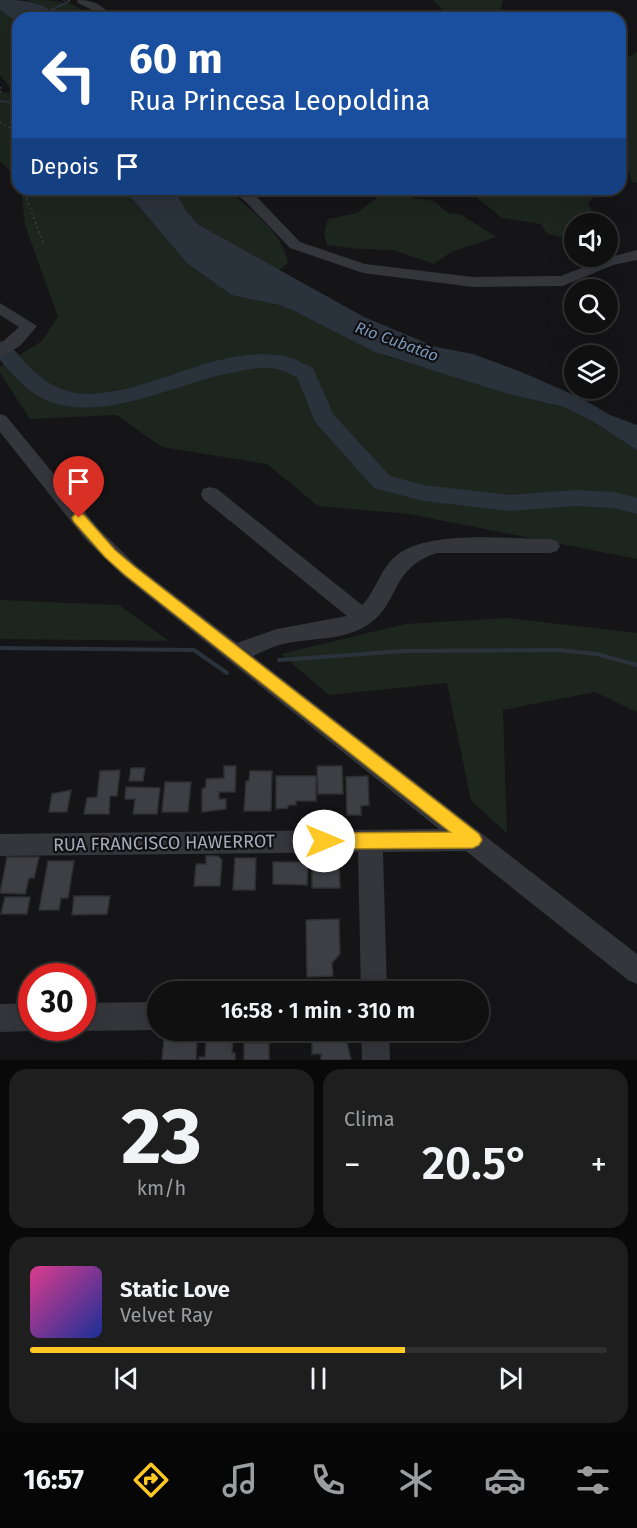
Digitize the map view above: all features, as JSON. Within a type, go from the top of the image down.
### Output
[{"type":"street","points":[[82,2],[102,12]]},
{"type":"street","points":[[245,195],[295,245],[363,268],[473,282],[562,281],[608,262],[637,255]]},
{"type":"street","points":[[0,308],[29,326],[14,342],[0,352]]},
{"type":"street","points":[[0,420],[110,553],[637,971]]},
{"type":"street","points":[[210,494],[363,618]]},
{"type":"street","points":[[236,653],[277,637],[347,626],[363,618],[377,602],[400,562],[426,548],[437,546],[550,546]]},
{"type":"street","name":"RUA FRANCISCO HAWERROT","points":[[0,845],[473,840]]},
{"type":"street","points":[[370,841],[374,981]]},
{"type":"street","points":[[96,1017],[147,1016]]},
{"type":"street","points":[[0,1018],[18,1017]]},
{"type":"street","points":[[375,1041],[376,1060]]},
{"type":"path","points":[[0,87],[0,93]]},
{"type":"path","points":[[25,195],[44,246]]},
{"type":"shaded area","points":[[27,0],[73,5],[84,12],[52,12]]},
{"type":"shaded area","points":[[433,0],[503,0],[500,12],[444,12]]},
{"type":"shaded area","points":[[0,10],[12,19],[12,90],[0,75]]},
{"type":"shaded area","points":[[637,52],[637,183],[632,182],[629,172],[626,173],[626,58]]},
{"type":"shaded area","points":[[0,92],[12,93],[12,173],[0,161]]},
{"type":"shaded area","points":[[22,195],[129,195],[187,263],[231,295],[279,305],[388,357],[464,378],[508,394],[564,407],[592,421],[637,450],[637,559],[409,514],[318,506],[267,464],[162,447],[116,415],[30,419],[0,373],[0,367],[42,341],[58,317],[25,225]]},
{"type":"shaded area","points":[[177,195],[235,195],[273,232],[285,252],[288,263],[278,271],[199,225],[187,212]]},
{"type":"shaded area","points":[[380,195],[409,195],[413,198],[434,201],[448,213],[462,215],[496,237],[451,252],[434,264],[393,250],[327,245],[324,234],[328,219],[357,213]]},
{"type":"shaded area","points":[[473,195],[596,195],[588,203],[592,212],[564,213],[564,238],[547,234],[541,224],[502,218]]},
{"type":"shaded area","points":[[0,600],[119,605],[169,641],[0,639]]},
{"type":"shaded area","points":[[508,618],[637,633],[637,712],[595,692],[503,710],[507,833],[471,801],[447,683],[329,695],[281,654],[405,624]]},
{"type":"water","points":[[0,0],[39,4],[52,12],[12,12],[12,19],[0,10]]},
{"type":"water","name":"Rio Cubatão","points":[[129,195],[177,195],[187,212],[199,225],[364,317],[436,347],[473,354],[519,371],[564,391],[564,399],[583,399],[610,415],[637,425],[637,450],[592,421],[564,407],[508,394],[375,352],[279,305],[231,295],[187,263]]},
{"type":"building","points":[[224,766],[236,766],[235,792],[219,792],[219,799],[226,799],[226,809],[202,812],[202,789],[206,787],[206,779],[224,778]]},
{"type":"building","points":[[317,766],[342,766],[343,794],[318,794]]},
{"type":"building","points":[[131,768],[145,768],[143,781],[129,781]]},
{"type":"building","points":[[120,770],[117,796],[110,796],[109,814],[84,814],[87,798],[97,797],[100,771]]},
{"type":"building","points":[[250,771],[272,771],[271,811],[244,811],[246,781],[249,781]]},
{"type":"building","points":[[276,776],[316,776],[316,801],[296,801],[296,805],[276,809]]},
{"type":"building","points":[[368,776],[369,805],[361,806],[361,815],[347,815],[346,777]]},
{"type":"building","points":[[165,782],[191,782],[188,812],[162,812]]},
{"type":"building","points":[[126,787],[160,788],[157,814],[133,814],[135,799],[125,799]]},
{"type":"building","points":[[71,790],[67,812],[49,812],[52,794]]},
{"type":"building","points":[[206,856],[218,856],[222,860],[220,886],[194,886],[196,864],[206,864]]},
{"type":"building","points":[[7,857],[39,857],[34,878],[29,878],[25,894],[0,893]]},
{"type":"building","points":[[235,858],[256,858],[255,890],[233,890]]},
{"type":"building","points":[[312,858],[339,858],[340,888],[312,888]]},
{"type":"building","points":[[48,861],[74,861],[68,898],[61,898],[59,910],[39,910]]},
{"type":"building","points":[[273,862],[308,862],[307,885],[273,884]]},
{"type":"building","points":[[74,896],[110,896],[107,914],[72,915]]},
{"type":"building","points":[[5,897],[30,897],[27,914],[1,914]]},
{"type":"building","points":[[339,919],[340,954],[332,963],[333,976],[307,977],[306,920]]},
{"type":"building","points":[[164,1041],[197,1041],[196,1060],[162,1060]]},
{"type":"building","points":[[206,1041],[233,1041],[232,1053],[235,1053],[235,1060],[199,1060],[199,1057],[205,1057]]},
{"type":"building","points":[[312,1041],[341,1041],[347,1042],[351,1060],[321,1060],[321,1054],[312,1054]]},
{"type":"building","points":[[244,1043],[269,1043],[269,1060],[244,1060]]},
{"type":"waterway","points":[[47,12],[68,2]]},
{"type":"waterway","points":[[0,101],[12,102]]},
{"type":"waterway","points":[[0,347],[26,376],[50,393],[59,397],[87,401],[152,388],[221,367],[253,362],[282,363],[306,373],[323,417],[382,482],[423,493],[510,503],[576,498],[614,500],[637,506]]},
{"type":"waterway","points":[[0,648],[194,650],[227,673]]},
{"type":"waterway","points":[[279,660],[404,651],[558,650],[597,654],[637,665]]},
{"type":"route","points":[[79,518],[110,553],[130,571],[473,840],[324,841]]}]
